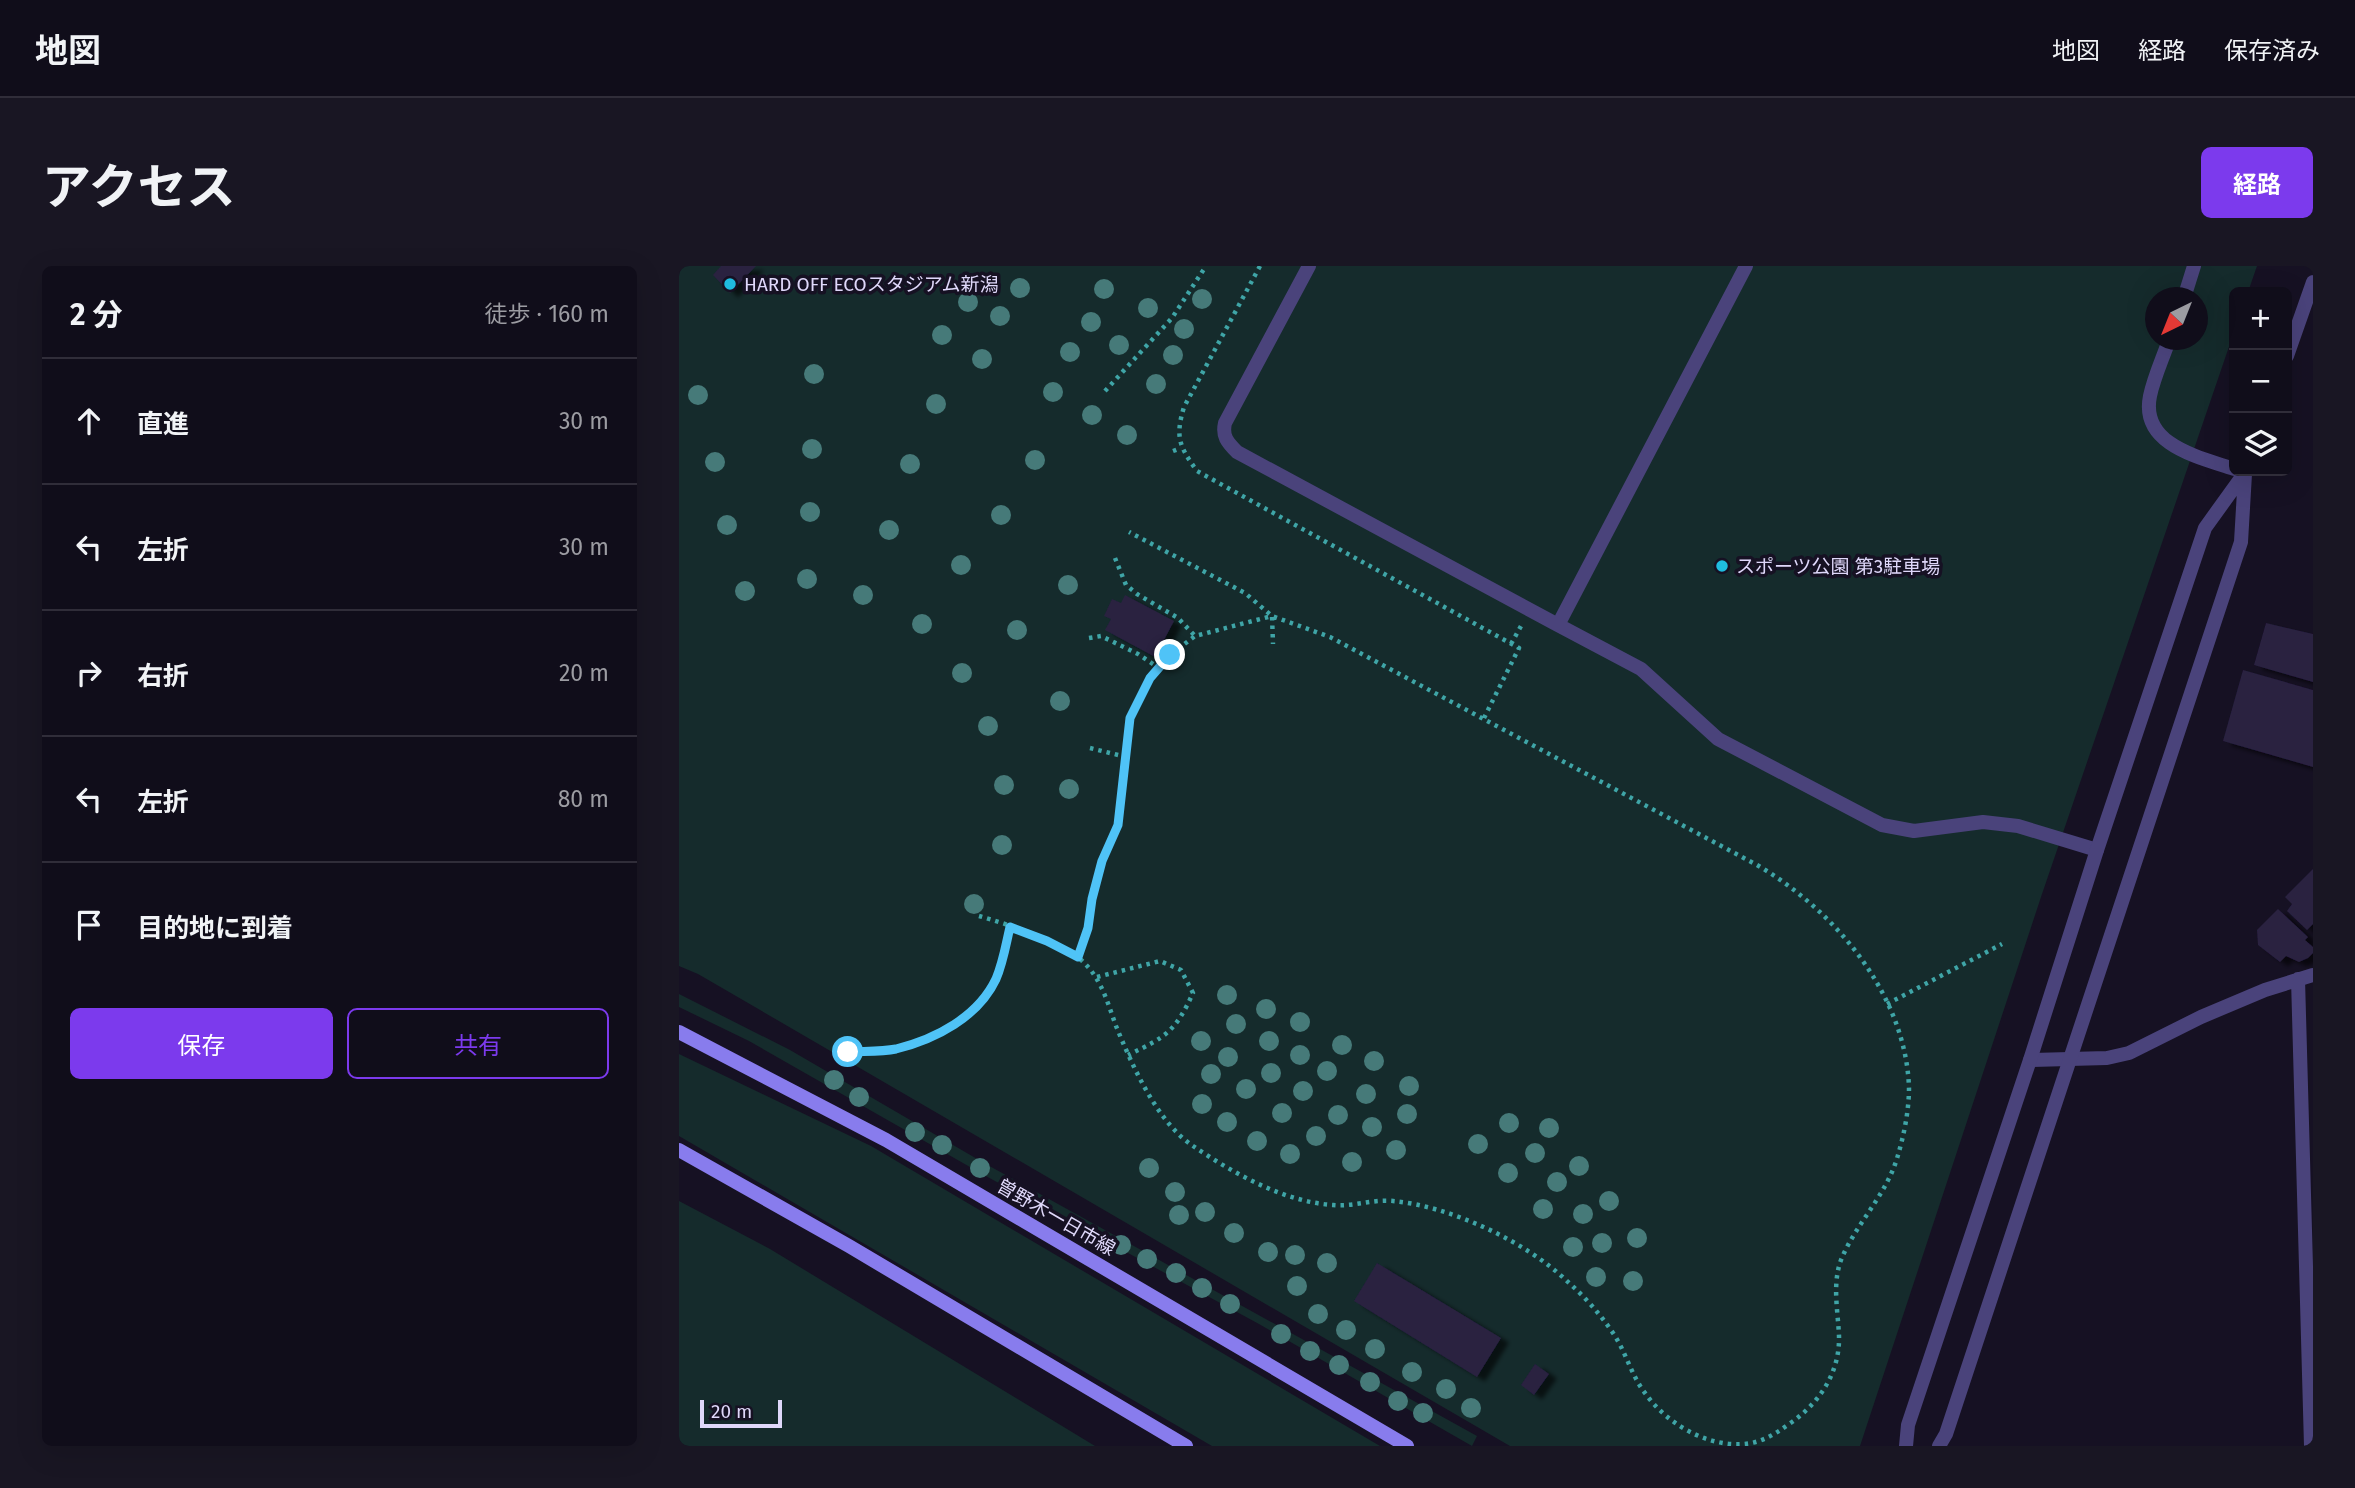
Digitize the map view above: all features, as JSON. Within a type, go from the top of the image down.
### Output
[{"type":"main road","name":"曽野木一日市線","points":[[679,1032],[886,1140],[1407,1446]]},
{"type":"main road","points":[[679,1150],[849,1246],[1187,1446]]},
{"type":"street","points":[[1309,266],[1225,423],[1223,433],[1237,452],[1640,669],[1718,739],[1882,825],[1914,831],[1983,822],[2018,826],[2097,850]]},
{"type":"street","points":[[1558,625],[1746,266]]},
{"type":"street","points":[[2187,287],[2194,266]]},
{"type":"street","points":[[2289,350],[2313,282]]},
{"type":"street","points":[[2165,350],[2150,394],[2150,416],[2154,428],[2166,441],[2184,451],[2229,467]]},
{"type":"street","points":[[1906,1446],[1908,1425],[2206,528],[2238,476]]},
{"type":"street","points":[[1939,1446],[1951,1421],[2241,542],[2241,476]]},
{"type":"street","points":[[2030,1060],[2107,1058],[2129,1053],[2214,1012],[2313,975]]},
{"type":"street","points":[[2298,979],[2311,1446]]},
{"type":"path","points":[[1105,391],[1172,318],[1206,266]]},
{"type":"path","points":[[1173,451],[1181,448]]},
{"type":"path","points":[[979,916],[1047,941],[1078,957],[1097,977],[1128,1055],[1152,1101],[1189,1143],[1245,1177],[1289,1196],[1335,1206],[1368,1201],[1394,1201],[1452,1216],[1503,1236],[1532,1252],[1586,1299],[1614,1334],[1644,1393],[1665,1415],[1699,1437],[1730,1444],[1763,1444],[1805,1412],[1820,1396],[1831,1377],[1839,1340],[1836,1282],[1841,1261],[1879,1198],[1897,1158],[1909,1088],[1905,1060],[1887,1004],[1853,945],[1824,914],[1784,881],[1330,637],[1272,616],[1245,593],[1129,531]]},
{"type":"path","points":[[1115,558],[1126,585],[1178,618],[1195,636]]},
{"type":"path","points":[[1078,957],[1088,928],[1102,861],[1118,825],[1130,718],[1150,678],[1170,655],[1195,636],[1272,616]]},
{"type":"path","points":[[1272,616],[1273,644]]},
{"type":"path","points":[[1089,638],[1101,636],[1138,654],[1159,668]]},
{"type":"path","points":[[1484,718],[1519,648]]},
{"type":"path","points":[[1090,748],[1126,757]]},
{"type":"path","points":[[839,1064],[848,1052],[896,1049],[963,1020],[977,1008],[996,978],[1010,927]]},
{"type":"path","points":[[1887,1004],[2002,944]]},
{"type":"path","points":[[1097,977],[1160,961],[1181,970],[1192,993],[1181,1018],[1159,1040],[1128,1055]]},
{"type":"green space","points":[[679,266],[2257,266],[2250,287],[2229,287],[2229,347],[2042,894],[1860,1446],[1510,1446],[698,974],[679,966]]},
{"type":"green space","points":[[679,994],[790,1050],[984,1163],[1477,1436],[1472,1446],[1259,1324],[984,1175],[749,1041],[679,1007]]},
{"type":"green space","points":[[679,1054],[871,1146],[1380,1446],[1212,1446],[679,1136]]},
{"type":"green space","points":[[679,1201],[770,1249],[1095,1446],[679,1446]]},
{"type":"building","name":"HARD OFF ECOスタジアム新潟","points":[[721,266],[756,266],[730,293],[713,275]]},
{"type":"building","points":[[1125,595],[1174,621],[1155,657],[1105,630],[1111,619],[1104,616],[1112,599],[1121,603]]},
{"type":"building","points":[[2266,623],[2313,634],[2313,682],[2254,665]]},
{"type":"building","points":[[2243,670],[2313,690],[2313,767],[2223,741]]},
{"type":"building","points":[[2313,869],[2313,924],[2307,930],[2287,911],[2292,904],[2285,897]]},
{"type":"building","points":[[2278,909],[2308,937],[2305,940],[2313,947],[2313,953],[2308,958],[2299,962],[2286,956],[2280,962],[2258,945],[2257,930]]},
{"type":"building","points":[[1377,1263],[1501,1338],[1477,1377],[1354,1301]]},
{"type":"building","points":[[1535,1364],[1549,1374],[1534,1395],[1521,1385]]},
{"type":"place","name":"HARD OFF ECOスタジアム新潟","points":[[730,284]]},
{"type":"place","name":"スポーツ公園 第3駐車場","points":[[1722,566]]},
{"type":"route","points":[[848,1052],[896,1049],[963,1020],[977,1008],[996,978],[1010,927],[1047,941],[1078,957],[1088,928],[1102,861],[1118,825],[1130,718],[1150,678],[1170,655]]}]
